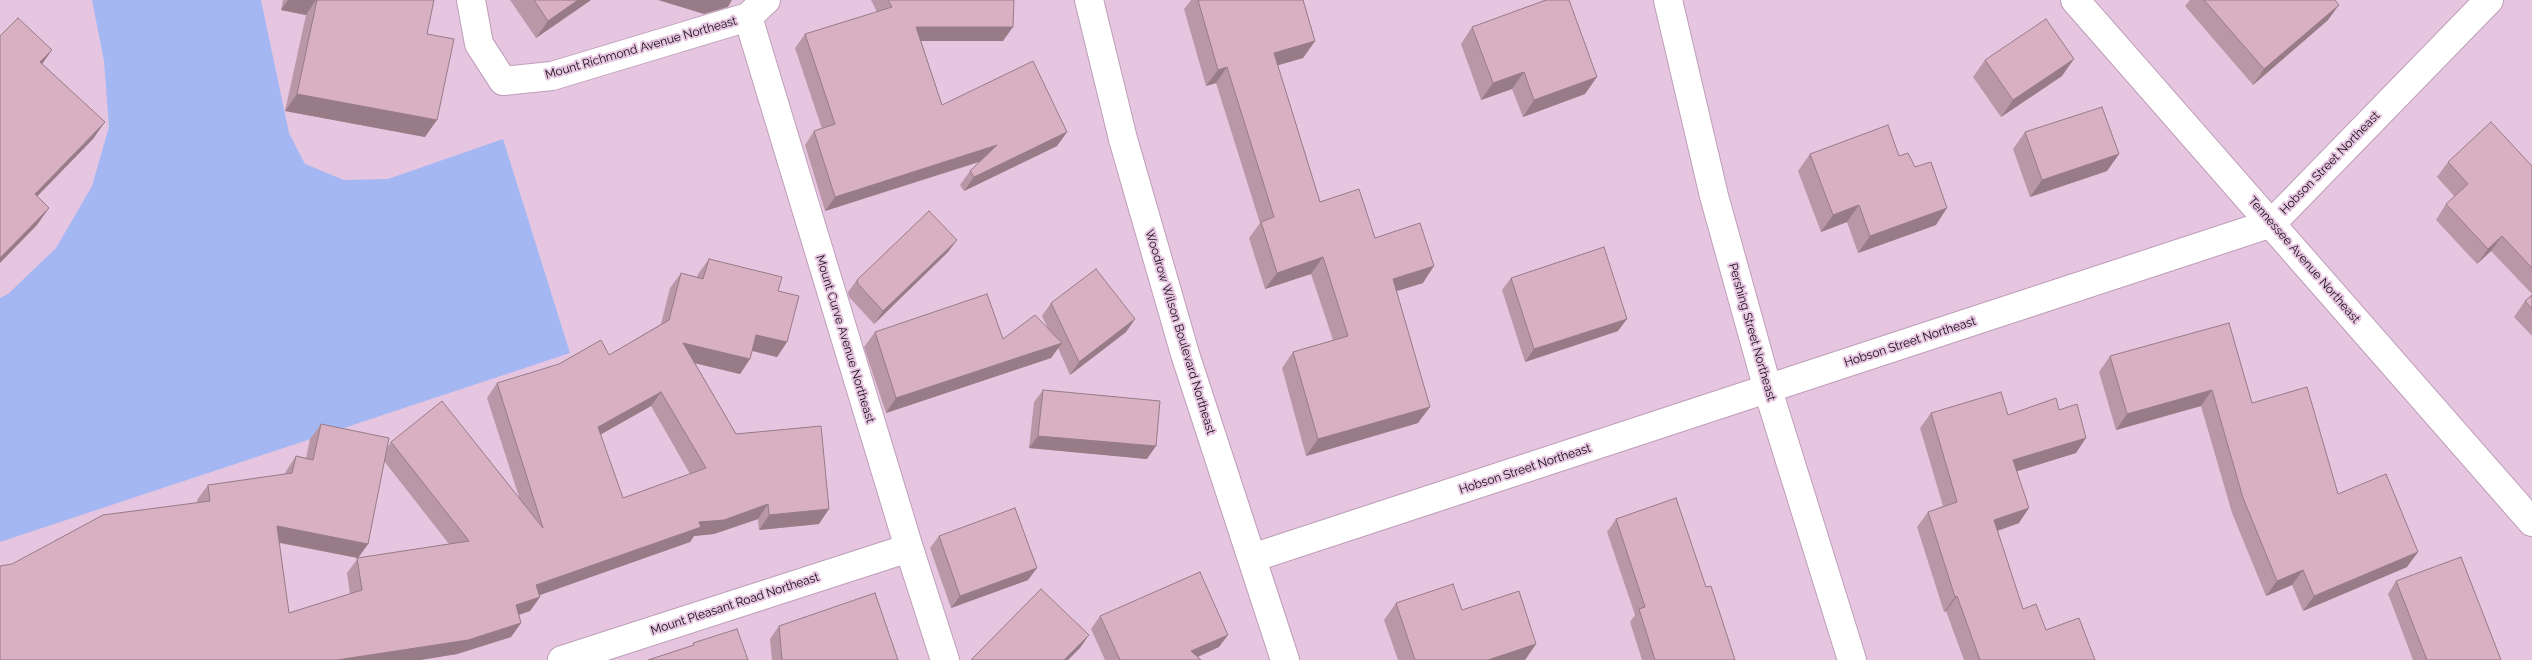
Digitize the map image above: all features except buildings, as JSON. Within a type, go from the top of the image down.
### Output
[{"type":"street","name":"Mount Richmond Avenue Northeast","points":[[471,0],[479,44],[503,81],[552,76],[757,9]]},
{"type":"street","name":"Woodrow Wilson Boulevard Northeast","points":[[1089,0],[1123,139],[1182,345],[1285,660]]},
{"type":"street","name":"Pershing Street Northeast","points":[[1668,0],[1714,196],[1768,390],[1852,660]]},
{"type":"street","name":"Tennessee Avenue Northeast","points":[[2075,0],[2272,222],[2532,522]]},
{"type":"street","name":"Hobson Street Northeast","points":[[1252,558],[1768,390],[2272,222],[2489,0]]},
{"type":"street","name":"Mount Curve Avenue Northeast","points":[[757,9],[909,548],[945,660]]},
{"type":"street","name":"Mount Pleasant Road Northeast","points":[[562,660],[909,548]]},
{"type":"water","points":[[92,0],[261,0],[289,133],[305,164],[344,180],[388,179],[503,139],[570,353],[0,542],[0,298],[8,294],[56,248],[92,186],[109,127],[104,61]]}]
